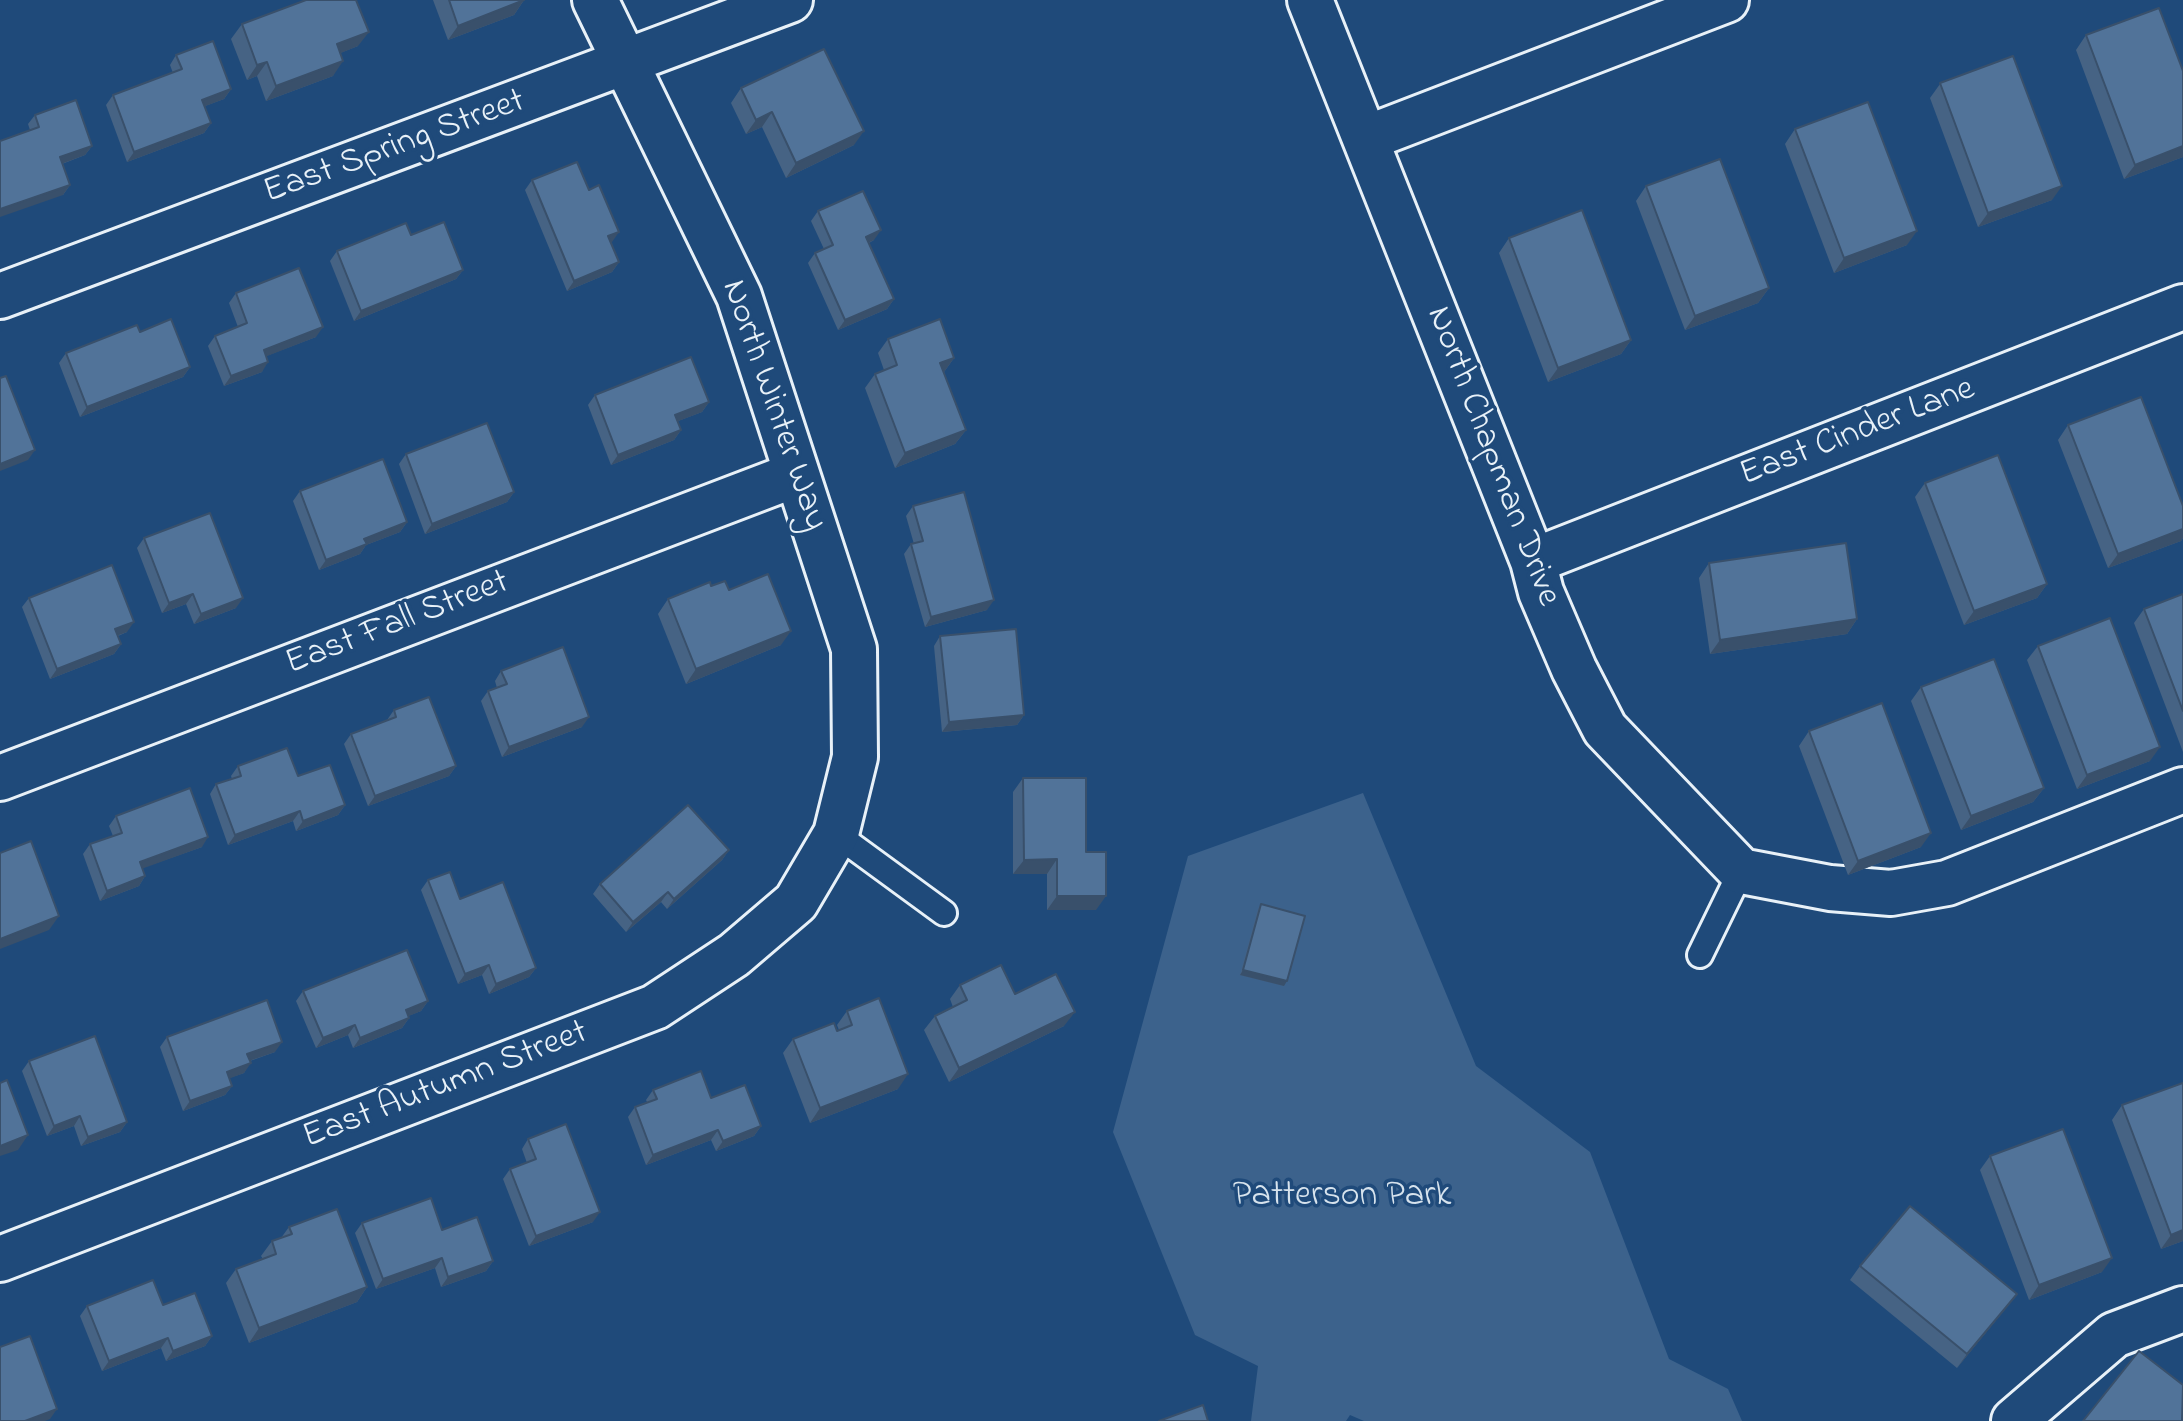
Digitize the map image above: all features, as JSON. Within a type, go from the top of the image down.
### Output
[{"type":"street","name":"North Winter Way","points":[[595,0],[739,296],[854,649],[855,757],[836,834]]},
{"type":"street","name":"East Spring Street","points":[[0,296],[790,0]]},
{"type":"street","name":"North Chapman Drive","points":[[1310,0],[1533,561],[1541,592],[1574,669],[1605,729],[1741,871]]},
{"type":"street","points":[[1367,138],[1726,0]]},
{"type":"street","name":"East Cinder Lane","points":[[1533,561],[2183,307]]},
{"type":"street","name":"East Fall Street","points":[[0,778],[797,474]]},
{"type":"street","points":[[1741,871],[1830,888],[1891,893],[1947,883],[2183,790]]},
{"type":"street","name":"East Autumn Street","points":[[0,1259],[655,1007],[734,955],[796,902],[836,834]]},
{"type":"street","points":[[2014,1421],[2114,1335],[2183,1309]]},
{"type":"lane","points":[[836,834],[944,913]]},
{"type":"lane","points":[[1700,955],[1741,871]]},
{"type":"green space","name":"Patterson Park","points":[[1363,793],[1476,1066],[1590,1152],[1669,1359],[1728,1389],[1742,1421],[1364,1421],[1350,1415],[1346,1421],[1251,1421],[1258,1366],[1195,1335],[1113,1132],[1188,856]]},
{"type":"building","points":[[306,0],[356,0],[369,32],[337,44],[343,61],[276,86],[267,62],[257,65],[242,24]]},
{"type":"building","points":[[449,0],[524,0],[458,26]]},
{"type":"building","points":[[2159,8],[2183,71],[2183,146],[2135,165],[2086,35]]},
{"type":"building","points":[[213,41],[231,89],[202,100],[211,123],[134,152],[113,95],[182,69],[176,55]]},
{"type":"building","points":[[824,49],[864,131],[796,163],[772,112],[756,120],[741,88]]},
{"type":"building","points":[[2013,56],[2062,186],[1988,213],[1940,83]]},
{"type":"building","points":[[76,100],[92,146],[60,157],[70,185],[0,209],[0,141],[39,127],[35,115]]},
{"type":"building","points":[[1868,102],[1917,231],[1844,258],[1795,129]]},
{"type":"building","points":[[1720,159],[1769,288],[1695,316],[1646,186]]},
{"type":"building","points":[[577,162],[589,190],[599,185],[619,232],[608,236],[619,262],[574,281],[532,180]]},
{"type":"building","points":[[863,191],[881,230],[866,237],[894,299],[845,320],[815,253],[833,245],[818,211]]},
{"type":"building","points":[[1582,210],[1631,340],[1558,368],[1509,238]]},
{"type":"building","points":[[444,222],[463,270],[361,311],[337,251],[406,223],[411,235]]},
{"type":"building","points":[[299,268],[323,327],[264,350],[268,362],[231,376],[215,336],[247,323],[236,293]]},
{"type":"building","points":[[171,319],[190,367],[87,407],[66,353],[137,325],[140,332]]},
{"type":"building","points":[[940,319],[954,358],[940,363],[966,430],[905,453],[875,374],[897,365],[888,339]]},
{"type":"building","points":[[691,357],[709,402],[675,415],[681,430],[618,455],[595,395]]},
{"type":"building","points":[[6,376],[35,450],[0,464],[0,378]]},
{"type":"building","points":[[2141,397],[2183,506],[2183,529],[2118,554],[2068,425]]},
{"type":"building","points":[[487,423],[514,492],[432,524],[406,454]]},
{"type":"building","points":[[1998,455],[2047,584],[1974,611],[1925,483]]},
{"type":"building","points":[[383,459],[407,522],[364,539],[367,544],[326,560],[300,491]]},
{"type":"building","points":[[964,492],[994,600],[931,617],[911,544],[923,541],[913,506]]},
{"type":"building","points":[[210,513],[243,598],[201,614],[193,594],[169,603],[144,538]]},
{"type":"building","points":[[1846,543],[1857,619],[1720,640],[1709,563]]},
{"type":"building","points":[[112,565],[134,622],[115,629],[121,644],[57,669],[29,598]]},
{"type":"building","points":[[768,574],[791,631],[696,669],[668,599],[710,582],[711,586],[725,581],[729,590]]},
{"type":"building","points":[[2183,594],[2183,711],[2144,609]]},
{"type":"building","points":[[2110,618],[2160,747],[2087,775],[2038,646]]},
{"type":"building","points":[[1016,629],[1024,715],[949,722],[940,636]]},
{"type":"building","points":[[563,647],[589,717],[509,747],[488,691],[507,684],[501,671]]},
{"type":"building","points":[[1994,659],[2044,788],[1971,816],[1921,687]]},
{"type":"building","points":[[429,697],[456,766],[375,796],[351,734],[396,717],[394,710]]},
{"type":"building","points":[[1882,703],[1931,833],[1858,861],[1809,731]]},
{"type":"building","points":[[287,748],[298,776],[330,765],[345,805],[303,821],[300,811],[235,835],[216,784],[241,776],[238,766]]},
{"type":"building","points":[[1023,778],[1086,778],[1086,852],[1106,852],[1106,896],[1057,896],[1057,859],[1024,860]]},
{"type":"building","points":[[190,788],[208,837],[140,862],[145,876],[107,891],[90,844],[122,833],[116,816]]},
{"type":"building","points":[[688,805],[729,850],[674,899],[668,892],[633,922],[600,884]]},
{"type":"building","points":[[31,841],[59,916],[0,939],[0,853]]},
{"type":"building","points":[[450,872],[460,899],[503,882],[536,968],[496,984],[489,965],[465,974],[428,880]]},
{"type":"building","points":[[1261,904],[1305,916],[1287,981],[1243,970]]},
{"type":"building","points":[[407,950],[428,1001],[406,1010],[409,1018],[360,1038],[355,1025],[323,1038],[303,991]]},
{"type":"building","points":[[1001,965],[1015,994],[1056,974],[1075,1012],[959,1068],[935,1016],[967,1000],[960,985]]},
{"type":"building","points":[[879,998],[908,1074],[820,1108],[793,1039],[834,1023],[837,1031],[852,1025],[847,1011]]},
{"type":"building","points":[[267,1000],[282,1042],[247,1054],[251,1063],[227,1072],[232,1086],[190,1101],[167,1037]]},
{"type":"building","points":[[95,1036],[127,1122],[88,1137],[80,1116],[54,1126],[29,1061]]},
{"type":"building","points":[[701,1071],[711,1098],[745,1085],[761,1126],[723,1141],[718,1130],[653,1155],[635,1107],[657,1099],[653,1090]]},
{"type":"building","points":[[7,1080],[28,1135],[0,1146],[0,1083]]},
{"type":"building","points":[[2183,1083],[2183,1230],[2171,1235],[2122,1105]]},
{"type":"building","points":[[566,1124],[600,1212],[536,1236],[510,1169],[536,1159],[528,1139]]},
{"type":"building","points":[[2063,1129],[2112,1258],[2039,1285],[1990,1156]]},
{"type":"building","points":[[431,1198],[442,1230],[477,1217],[493,1261],[448,1277],[442,1258],[383,1279],[362,1223]]},
{"type":"building","points":[[1910,1206],[2017,1294],[1967,1354],[1860,1266]]},
{"type":"building","points":[[337,1209],[367,1287],[259,1328],[236,1269],[276,1254],[272,1241],[292,1234],[289,1227]]},
{"type":"building","points":[[153,1280],[163,1305],[195,1293],[212,1336],[173,1351],[168,1338],[109,1361],[87,1306]]},
{"type":"building","points":[[30,1336],[57,1409],[25,1421],[0,1421],[0,1347]]},
{"type":"building","points":[[2139,1351],[2183,1385],[2182,1421],[2083,1421]]},
{"type":"building","points":[[1203,1405],[1208,1421],[1159,1421]]}]
